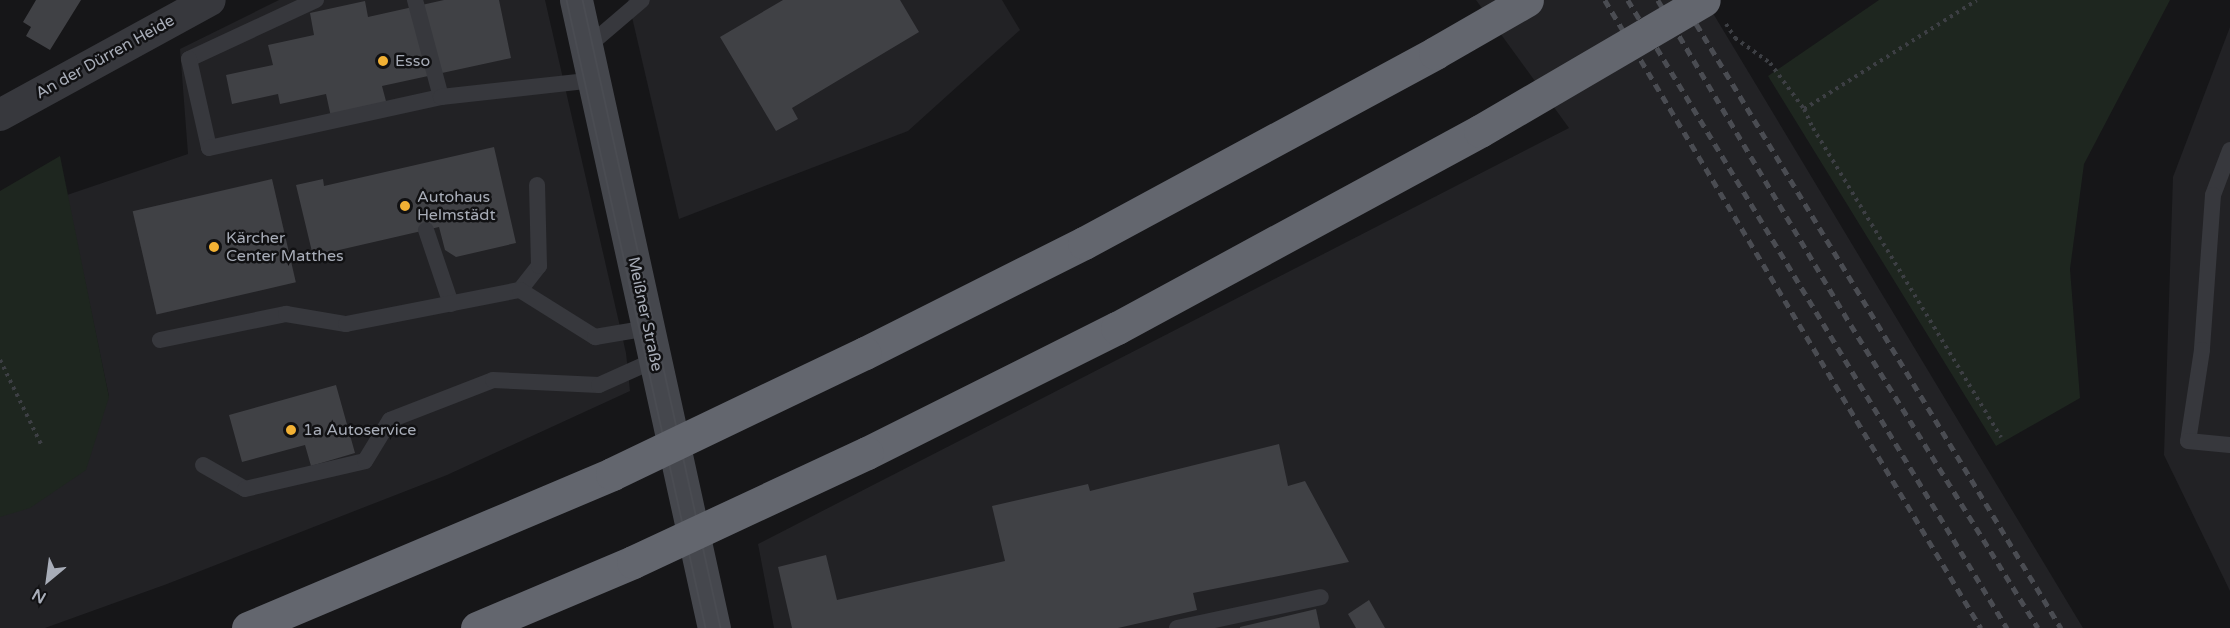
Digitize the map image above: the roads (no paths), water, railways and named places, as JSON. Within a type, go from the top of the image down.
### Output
[{"type":"highway","points":[[248,628],[612,474],[865,353],[1084,243],[1527,0]]},
{"type":"highway","points":[[477,628],[633,562],[867,453],[1116,328],[1480,131],[1713,10]]},
{"type":"main road","name":"Meißner Straße","points":[[576,0],[714,628]]},
{"type":"street","name":"An der Dürren Heide","points":[[0,115],[210,0]]},
{"type":"lane","points":[[316,0],[189,60],[209,148],[441,97],[594,80]]},
{"type":"lane","points":[[416,0],[441,97]]},
{"type":"lane","points":[[586,47],[642,0]]},
{"type":"lane","points":[[2230,150],[2213,195],[2202,350],[2188,441],[2230,445]]},
{"type":"lane","points":[[160,340],[286,314],[346,324],[520,290],[539,267],[537,185]]},
{"type":"lane","points":[[426,230],[451,304]]},
{"type":"lane","points":[[520,290],[595,337],[648,328]]},
{"type":"lane","points":[[203,465],[245,489],[365,461],[390,420],[493,380],[599,385],[655,360]]},
{"type":"lane","points":[[1178,628],[1321,597]]},
{"type":"tram line","points":[[567,0],[706,628]]},
{"type":"tram line","points":[[583,0],[721,628]]},
{"type":"railway","points":[[1605,0],[1981,628]]},
{"type":"railway","points":[[1628,0],[2007,628]]},
{"type":"railway","points":[[1658,0],[1851,325],[2038,628]]},
{"type":"railway","points":[[1682,0],[2061,628]]},
{"type":"place","name":"Esso","points":[[383,61]]},
{"type":"place","name":"Autohaus Helmstädt","points":[[405,206]]},
{"type":"place","name":"Kärcher Center Matthes","points":[[214,247]]},
{"type":"place","name":"1a Autoservice","points":[[291,430]]}]
